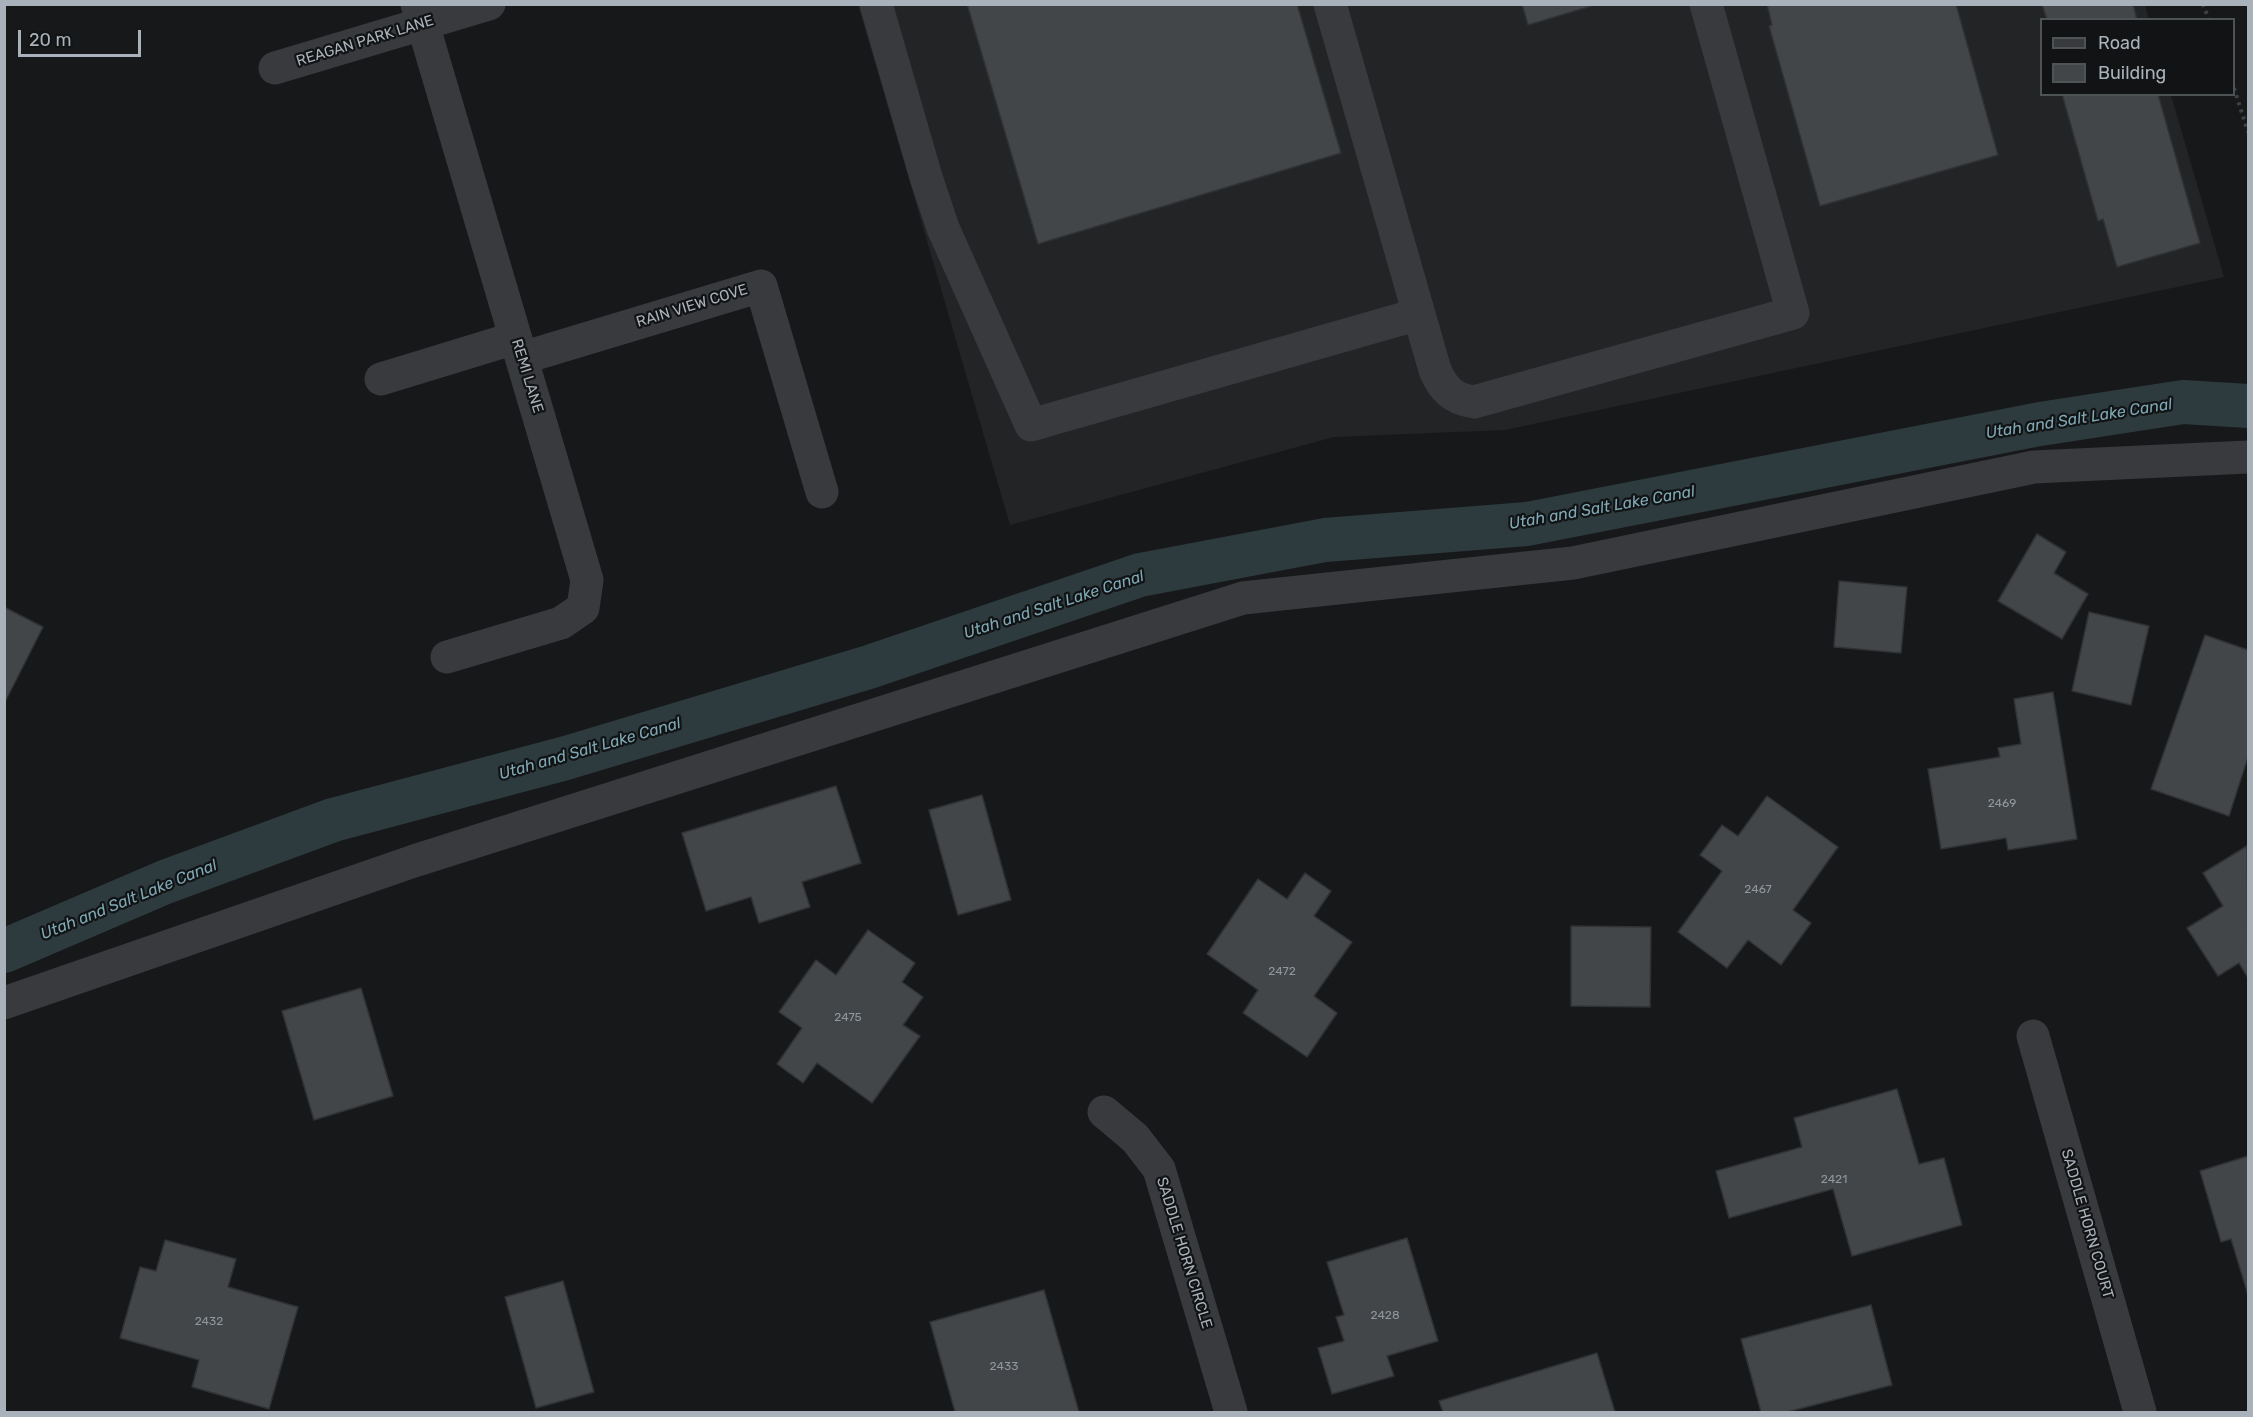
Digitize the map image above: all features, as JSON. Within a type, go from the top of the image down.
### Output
[{"type":"street","name":"REAGAN PARK LANE","points":[[275,68],[420,14],[489,4]]},
{"type":"street","points":[[876,4],[943,228],[1031,425],[1419,314]]},
{"type":"street","points":[[1330,4],[1441,384],[1453,396],[1474,402],[1793,313],[1706,4]]},
{"type":"street","name":"REMI LANE","points":[[420,14],[587,580],[583,608],[561,623],[447,657]]},
{"type":"street","name":"RAIN VIEW COVE","points":[[518,348],[760,286],[822,492]]},
{"type":"street","points":[[381,379],[518,348]]},
{"type":"street","points":[[4,1004],[414,861],[1243,598],[1573,562],[2034,467],[2248,457]]},
{"type":"street","name":"SADDLE HORN COURT","points":[[2033,1036],[2140,1413]]},
{"type":"street","name":"SADDLE HORN CIRCLE","points":[[1104,1113],[1135,1138],[1159,1170],[1231,1413]]},
{"type":"path","points":[[2235,91],[2248,132]]},
{"type":"shaded area","points":[[858,5],[2145,5],[2149,18],[2040,18],[2040,96],[2171,96],[2224,277],[1505,430],[1334,437],[1010,525]]},
{"type":"building","points":[[967,4],[1297,4],[1341,153],[1038,244]]},
{"type":"building","points":[[1522,4],[1598,4],[1528,25]]},
{"type":"building","points":[[1767,4],[1956,4],[1998,155],[1820,206],[1769,26],[1772,25]]},
{"type":"building","points":[[2042,4],[2133,4],[2136,18],[2046,18]]},
{"type":"building","points":[[2063,96],[2159,96],[2200,243],[2117,267],[2103,219],[2098,221]]},
{"type":"building","points":[[2037,534],[2066,552],[2054,573],[2088,594],[2062,639],[1998,601]]},
{"type":"building","points":[[1839,581],[1907,587],[1901,653],[1834,647]]},
{"type":"building","points":[[4,607],[43,627],[4,704]]},
{"type":"building","points":[[2089,612],[2149,626],[2131,705],[2072,691]]},
{"type":"building","points":[[2205,635],[2248,650],[2248,757],[2229,816],[2151,789]]},
{"type":"building","points":[[2053,692],[2077,839],[2008,850],[2006,838],[1941,849],[1928,769],[2000,757],[1998,748],[2021,744],[2014,699]]},
{"type":"building","points":[[836,786],[861,863],[802,882],[810,907],[759,923],[751,897],[706,911],[682,833]]},
{"type":"building","points":[[982,795],[1011,900],[958,915],[929,810]]},
{"type":"building","points":[[1767,796],[1838,847],[1793,910],[1811,923],[1781,965],[1748,940],[1727,968],[1678,932],[1722,871],[1700,855],[1722,825],[1738,836]]},
{"type":"building","points":[[2247,846],[2248,978],[2239,963],[2218,976],[2187,928],[2223,906],[2203,873]]},
{"type":"building","points":[[1305,873],[1331,891],[1314,916],[1352,942],[1314,996],[1337,1013],[1307,1057],[1243,1013],[1258,990],[1207,954],[1258,879],[1287,899]]},
{"type":"building","points":[[1571,926],[1651,927],[1650,1007],[1571,1006]]},
{"type":"building","points":[[868,930],[915,963],[902,982],[923,997],[903,1025],[920,1036],[872,1103],[817,1063],[803,1083],[777,1064],[802,1028],[779,1012],[816,960],[836,975]]},
{"type":"building","points":[[361,988],[393,1096],[314,1120],[282,1011]]},
{"type":"building","points":[[1897,1089],[1919,1164],[1944,1158],[1962,1225],[1852,1256],[1833,1189],[1729,1218],[1716,1171],[1802,1147],[1794,1118]]},
{"type":"building","points":[[2248,1156],[2248,1295],[2231,1239],[2221,1242],[2200,1171]]},
{"type":"building","points":[[1407,1238],[1438,1341],[1387,1356],[1394,1376],[1332,1394],[1318,1348],[1344,1341],[1336,1317],[1344,1315],[1327,1262]]},
{"type":"building","points":[[165,1240],[236,1259],[228,1287],[298,1307],[269,1409],[192,1387],[199,1360],[120,1338],[140,1267],[156,1271]]},
{"type":"building","points":[[563,1281],[594,1392],[536,1408],[505,1297]]},
{"type":"building","points":[[1044,1290],[1079,1412],[955,1412],[930,1322]]},
{"type":"building","points":[[1871,1305],[1892,1385],[1787,1412],[1761,1412],[1741,1339]]},
{"type":"building","points":[[1597,1353],[1615,1412],[1443,1412],[1439,1401]]},
{"type":"waterway","name":"Utah and Salt Lake Canal","points":[[4,951],[165,882],[333,820],[566,758],[869,667],[1140,575],[1325,540],[1527,524],[2040,424],[2183,402],[2248,406]]}]
